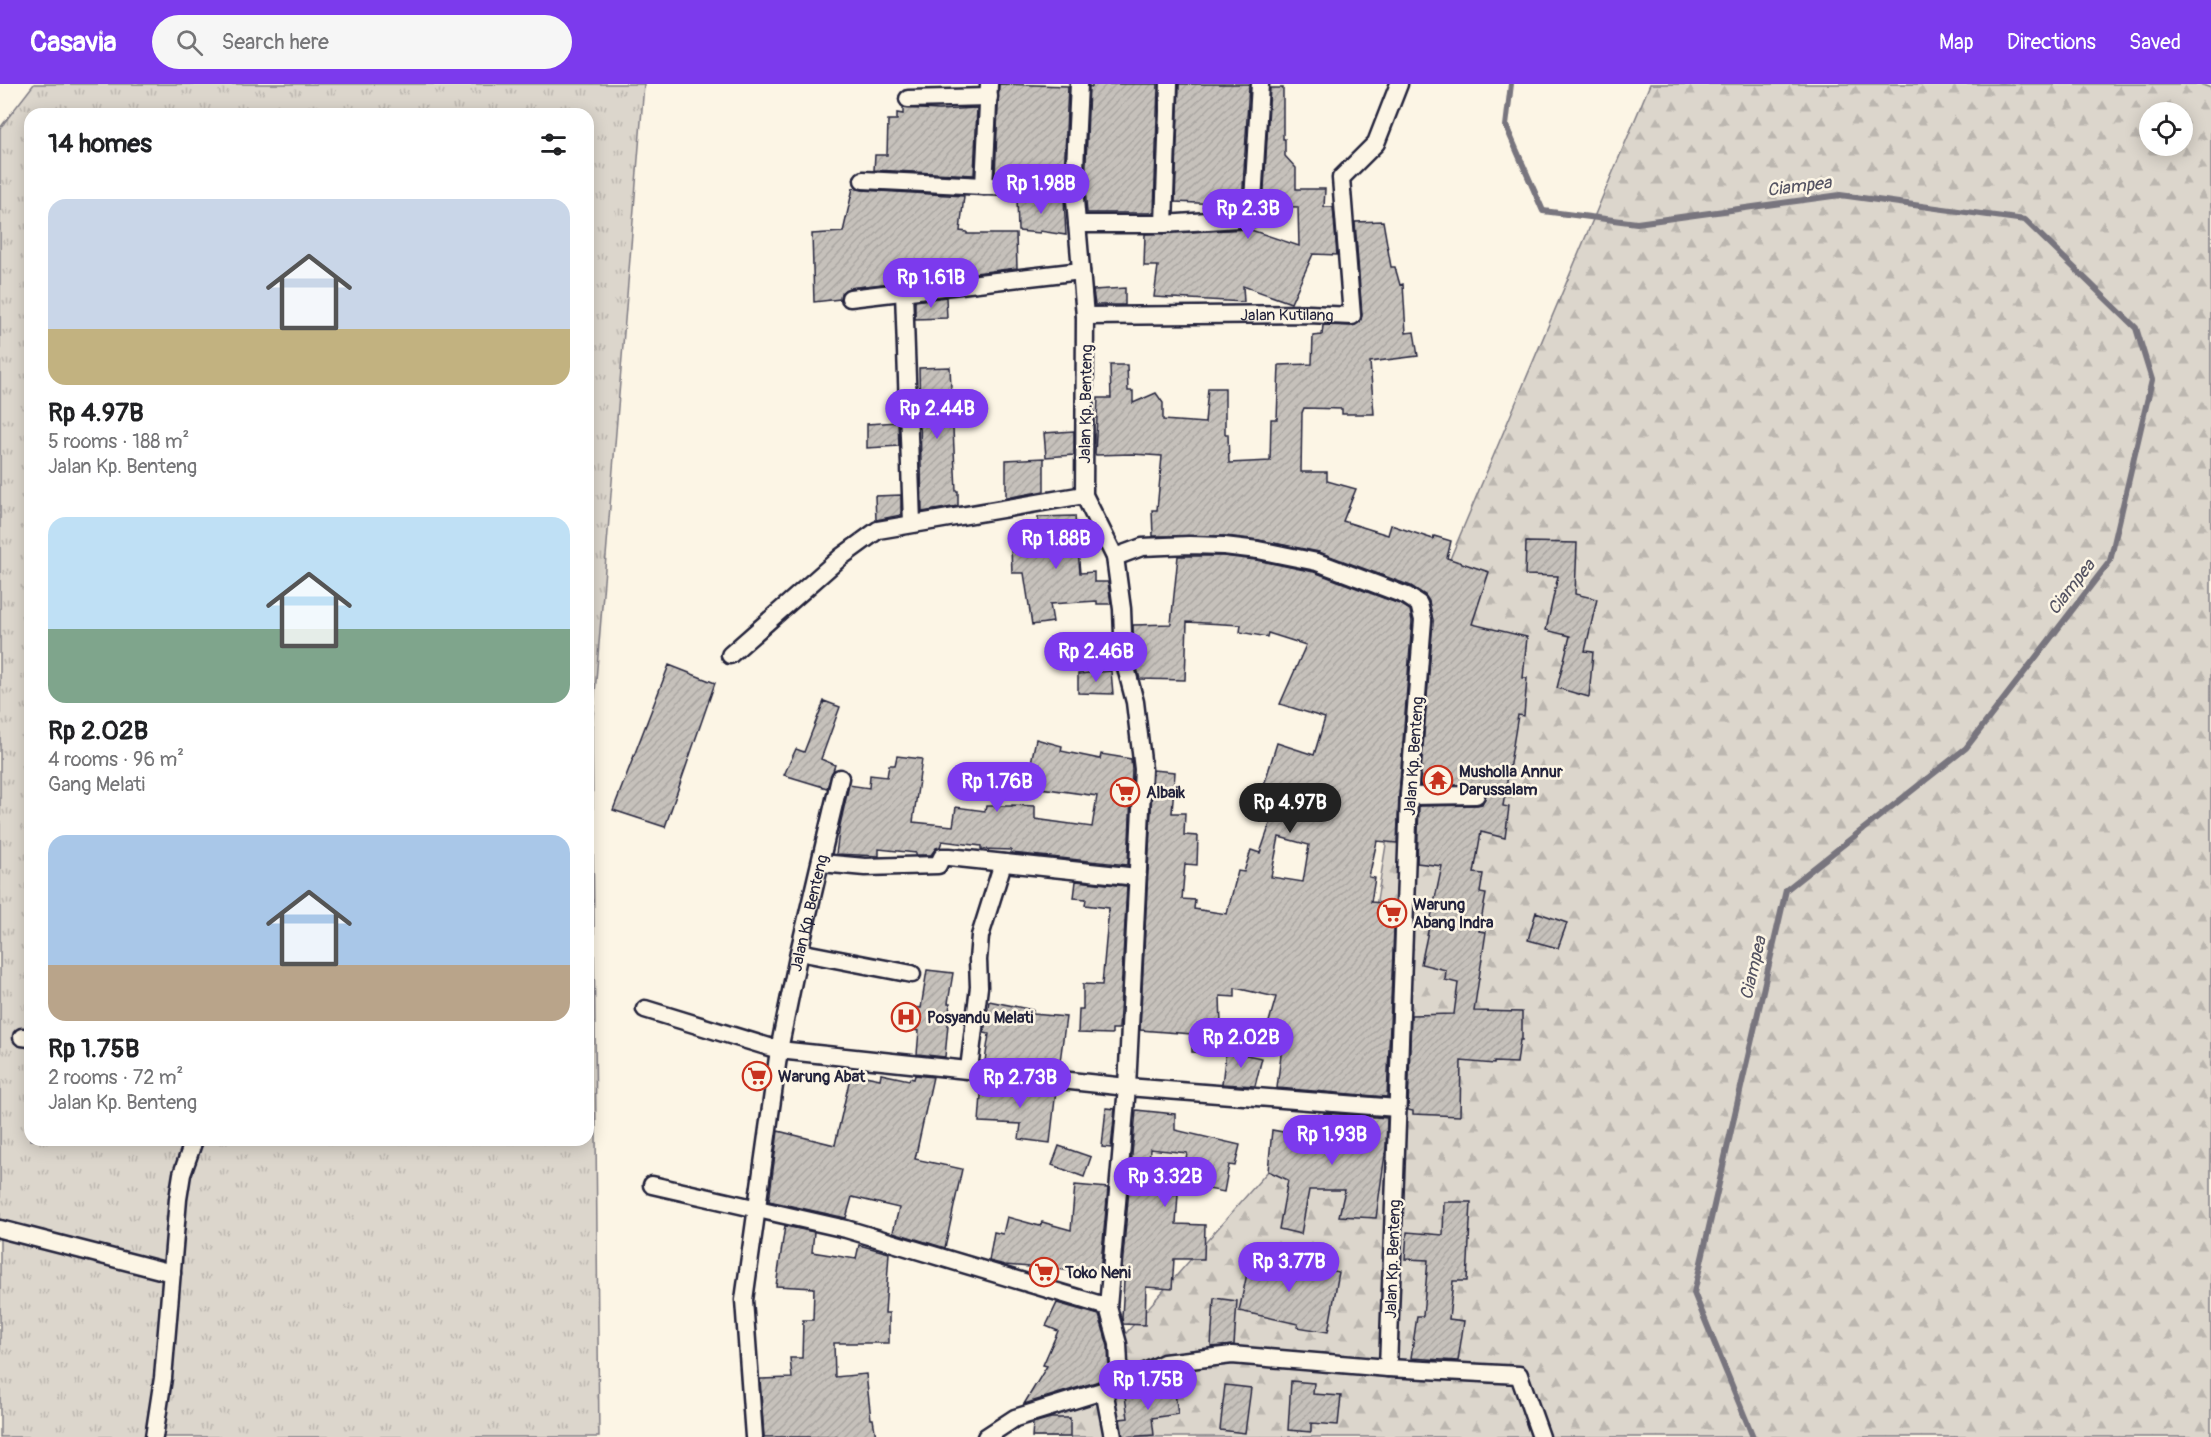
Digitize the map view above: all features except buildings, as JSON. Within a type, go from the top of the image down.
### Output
[{"type":"street","name":"Jalan Kp. Benteng","points":[[1079,84],[1074,188],[1085,316],[1084,495],[1115,556],[1122,609],[1124,660],[1135,702],[1143,769],[1127,1087],[1108,1307],[1118,1344],[1120,1384]]},
{"type":"street","points":[[1164,224],[1169,84]]},
{"type":"street","points":[[1077,224],[1164,224],[1252,218],[1260,84]]},
{"type":"street","name":"Jalan Kutilang","points":[[1085,316],[1309,314],[1352,316],[1341,178],[1376,143],[1399,84]]},
{"type":"street","points":[[908,99],[989,91],[984,186]]},
{"type":"street","points":[[863,180],[1074,188]]},
{"type":"street","points":[[850,298],[1081,271]]},
{"type":"street","points":[[904,292],[912,523]]},
{"type":"street","points":[[730,655],[842,557],[878,530],[1084,495]]},
{"type":"street","name":"Jalan Kp. Benteng","points":[[1115,556],[1142,547],[1189,544],[1258,550],[1317,562],[1407,596],[1419,604],[1424,620],[1409,796],[1388,1368]]},
{"type":"street","name":"Jalan Kp. Benteng","points":[[754,1437],[744,1300],[779,1050],[799,952],[840,778]]},
{"type":"street","points":[[1409,796],[1476,795]]},
{"type":"street","points":[[821,863],[865,867],[938,865],[942,857],[949,857],[1137,877]]},
{"type":"street","points":[[969,1069],[979,987],[980,936],[1003,863]]},
{"type":"street","points":[[799,952],[912,974]]},
{"type":"street","points":[[645,1009],[779,1050],[1127,1087],[1397,1108]]},
{"type":"street","points":[[154,1437],[163,1378],[178,1199],[182,1174],[192,1146]]},
{"type":"street","points":[[652,1185],[846,1230],[1108,1307]]},
{"type":"street","points":[[0,1229],[172,1273]]},
{"type":"street","points":[[986,1437],[1015,1418],[1104,1390],[1164,1363],[1232,1355],[1388,1368],[1519,1375],[1541,1437]]},
{"type":"street","points":[[1104,1390],[1113,1437]]},
{"type":"green space","points":[[34,84],[644,84],[594,705],[594,108],[24,108],[24,1146],[594,1146],[594,932],[599,1437],[0,1437],[0,128]]},
{"type":"green space","points":[[1650,84],[2200,84],[2211,88],[2211,1437],[1035,1437],[1348,1080],[1421,628]]},
{"type":"waterway","name":"Ciampea","points":[[1511,84],[1506,126],[1543,211],[1637,223],[1840,195],[2025,220],[2136,328],[2152,380],[2110,561],[1966,748],[1786,890],[1694,1293],[1753,1437]]},
{"type":"place","name":"Musholla Annur Darussalam","points":[[1438,780]]},
{"type":"place","name":"Albaik","points":[[1125,792]]},
{"type":"place","name":"Warung Abang Indra","points":[[1392,913]]},
{"type":"place","name":"Posyandu Melati","points":[[906,1017]]},
{"type":"place","name":"Warung Abat","points":[[757,1076]]},
{"type":"place","name":"Toko Neni","points":[[1044,1272]]}]
